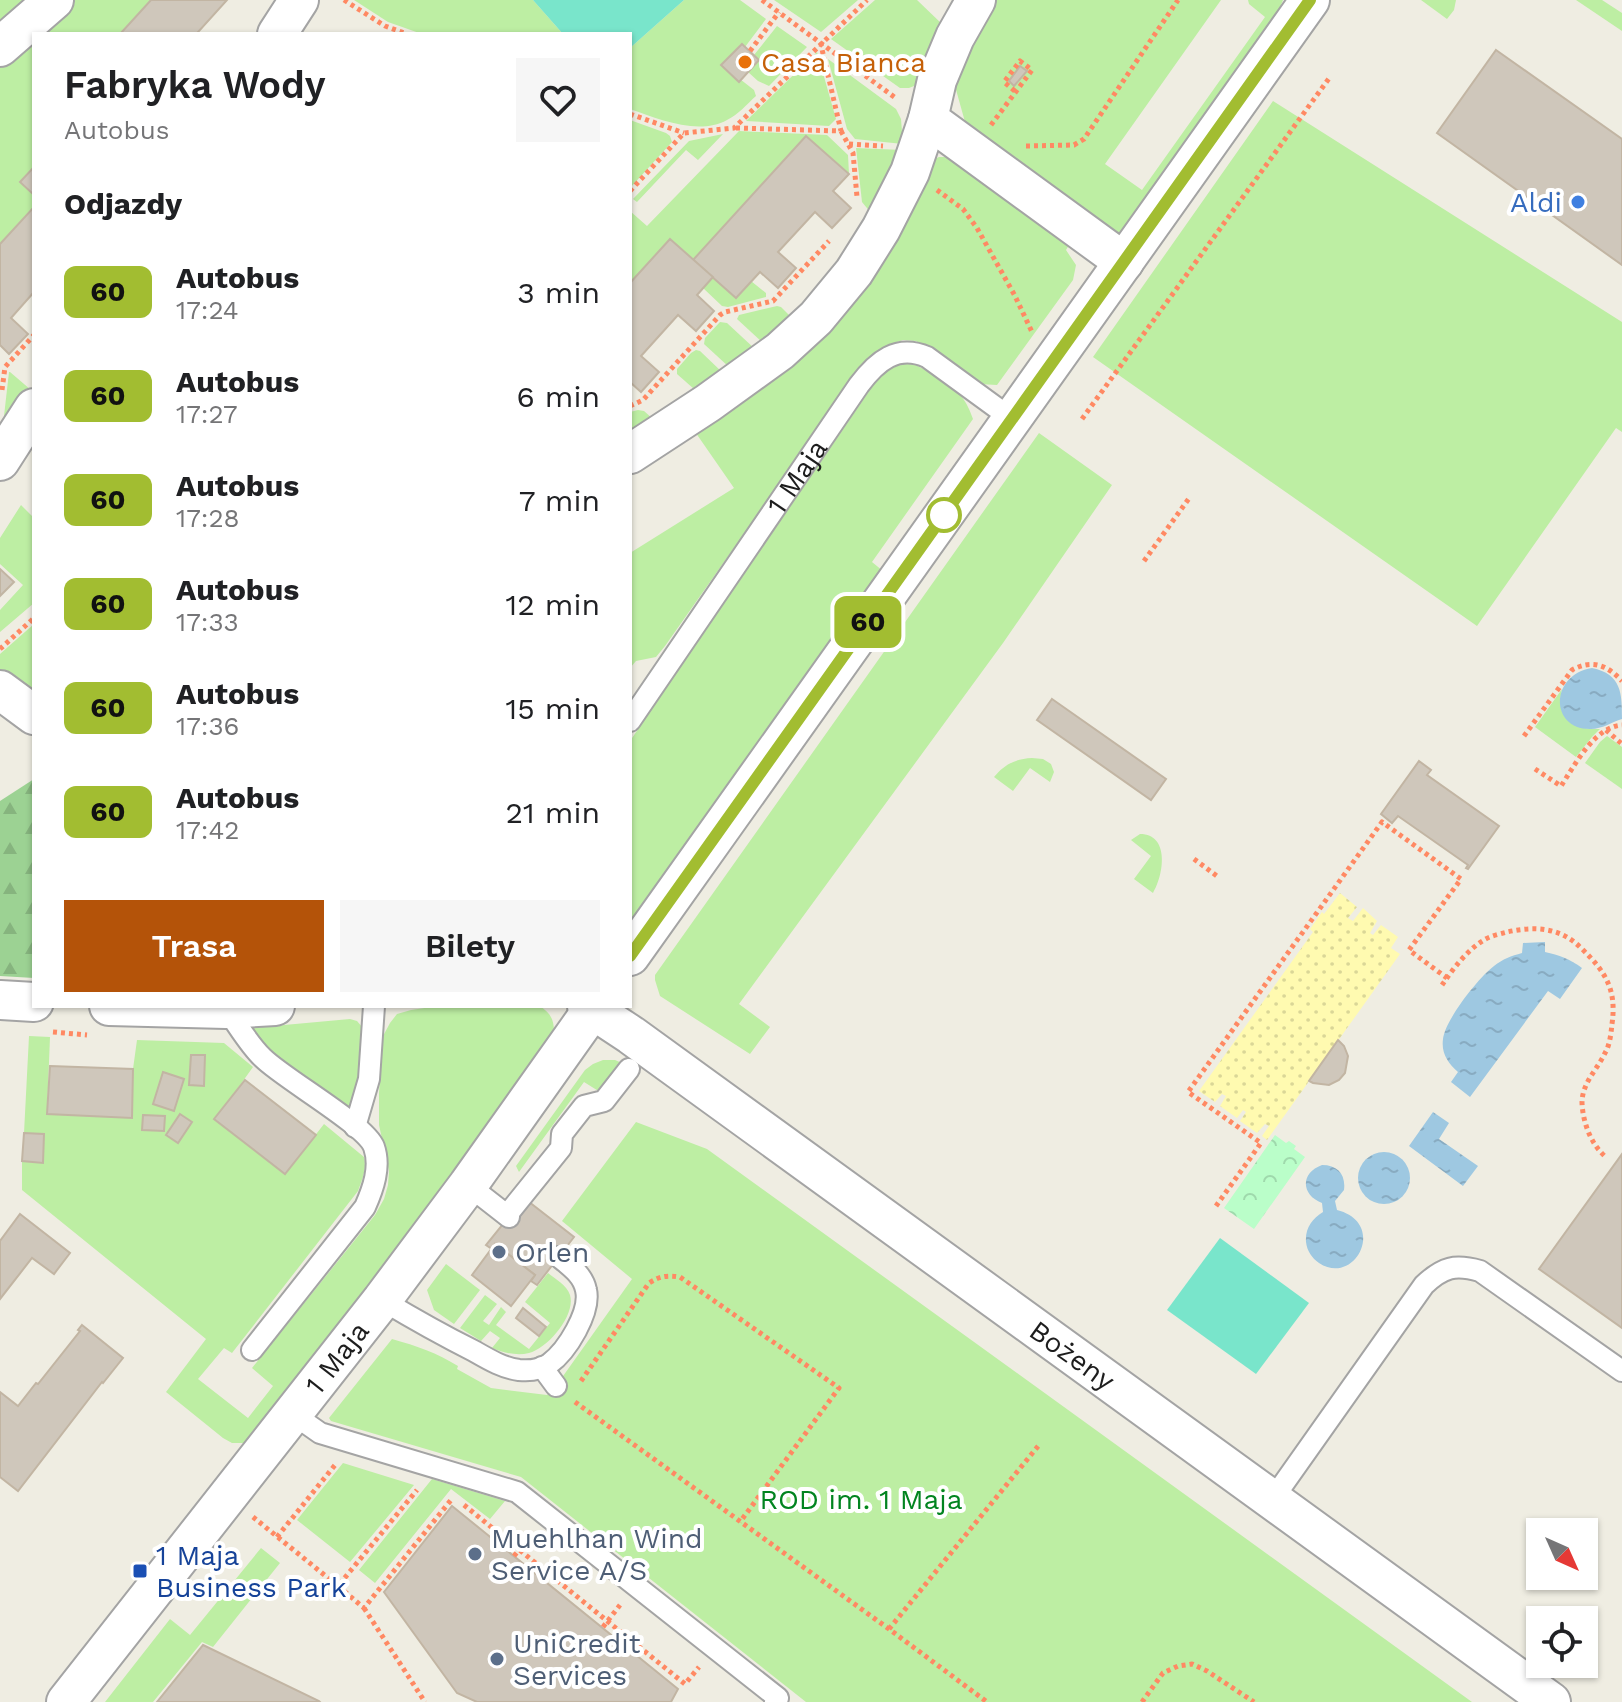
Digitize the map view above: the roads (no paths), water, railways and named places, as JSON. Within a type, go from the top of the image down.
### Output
[{"type":"street","points":[[0,47],[54,0]]},
{"type":"street","points":[[278,32],[299,0]]},
{"type":"street","points":[[632,453],[780,351],[816,318],[854,272],[881,229],[910,172],[937,80],[955,37],[976,0]]},
{"type":"street","points":[[632,953],[1310,0]]},
{"type":"street","points":[[928,119],[1124,262]]},
{"type":"street","points":[[0,461],[18,403]]},
{"type":"street","points":[[0,1000],[39,1017]]},
{"type":"street","points":[[98,1020],[242,1008]]},
{"type":"street","name":"1 Maja","points":[[66,1702],[382,1300],[468,1185],[590,1008]]},
{"type":"street","name":"Bożeny","points":[[592,1008],[1551,1702]]},
{"type":"lane","name":"1 Maja","points":[[632,718],[859,385],[878,364],[900,353],[911,352],[927,357],[1012,419]]},
{"type":"lane","points":[[355,1127],[369,1079],[374,1008]]},
{"type":"lane","points":[[226,1009],[263,1058],[373,1144],[377,1164],[373,1189],[365,1207],[252,1350]]},
{"type":"lane","points":[[468,1185],[508,1216],[561,1148],[562,1134],[584,1106],[604,1101],[629,1069]]},
{"type":"lane","points":[[382,1300],[507,1367],[532,1370],[557,1356],[585,1314],[587,1303],[583,1282],[577,1272],[559,1257]]},
{"type":"lane","points":[[1272,1500],[1424,1285],[1436,1274],[1451,1268],[1465,1267],[1480,1271],[1622,1371]]},
{"type":"lane","points":[[542,1367],[562,1392]]},
{"type":"lane","points":[[293,1414],[320,1433],[517,1492],[778,1698],[775,1702]]},
{"type":"water","points":[[1592,668],[1615,680],[1622,701],[1622,719],[1591,729],[1568,721],[1560,702],[1568,681]]},
{"type":"water","points":[[1545,942],[1545,952],[1582,968],[1560,999],[1548,991],[1470,1097],[1451,1082],[1458,1072],[1443,1049],[1445,1031],[1456,1010],[1494,966],[1522,953],[1523,943]]},
{"type":"water","points":[[1433,1112],[1449,1123],[1439,1139],[1478,1166],[1463,1186],[1409,1146]]},
{"type":"water","points":[[1384,1152],[1403,1159],[1410,1178],[1403,1197],[1384,1204],[1365,1197],[1358,1178],[1365,1159]]},
{"type":"water","points":[[1322,1165],[1337,1169],[1342,1175],[1344,1190],[1335,1201],[1337,1210],[1352,1217],[1361,1227],[1361,1250],[1344,1267],[1332,1268],[1319,1263],[1310,1254],[1307,1245],[1308,1228],[1323,1212],[1322,1203],[1307,1190],[1307,1178]]},
{"type":"place","name":"Casa Bianca","points":[[745,62]]},
{"type":"place","name":"Aldi","points":[[1578,202]]},
{"type":"place","name":"Orlen","points":[[499,1252]]},
{"type":"place","name":"Muehlhan Wind Service A/S","points":[[475,1554]]},
{"type":"place","name":"1 Maja Business Park","points":[[140,1571]]},
{"type":"place","name":"UniCredit Services","points":[[497,1659]]},
{"type":"park label","name":"ROD im. 1 Maja","points":[[861,1499]]}]
